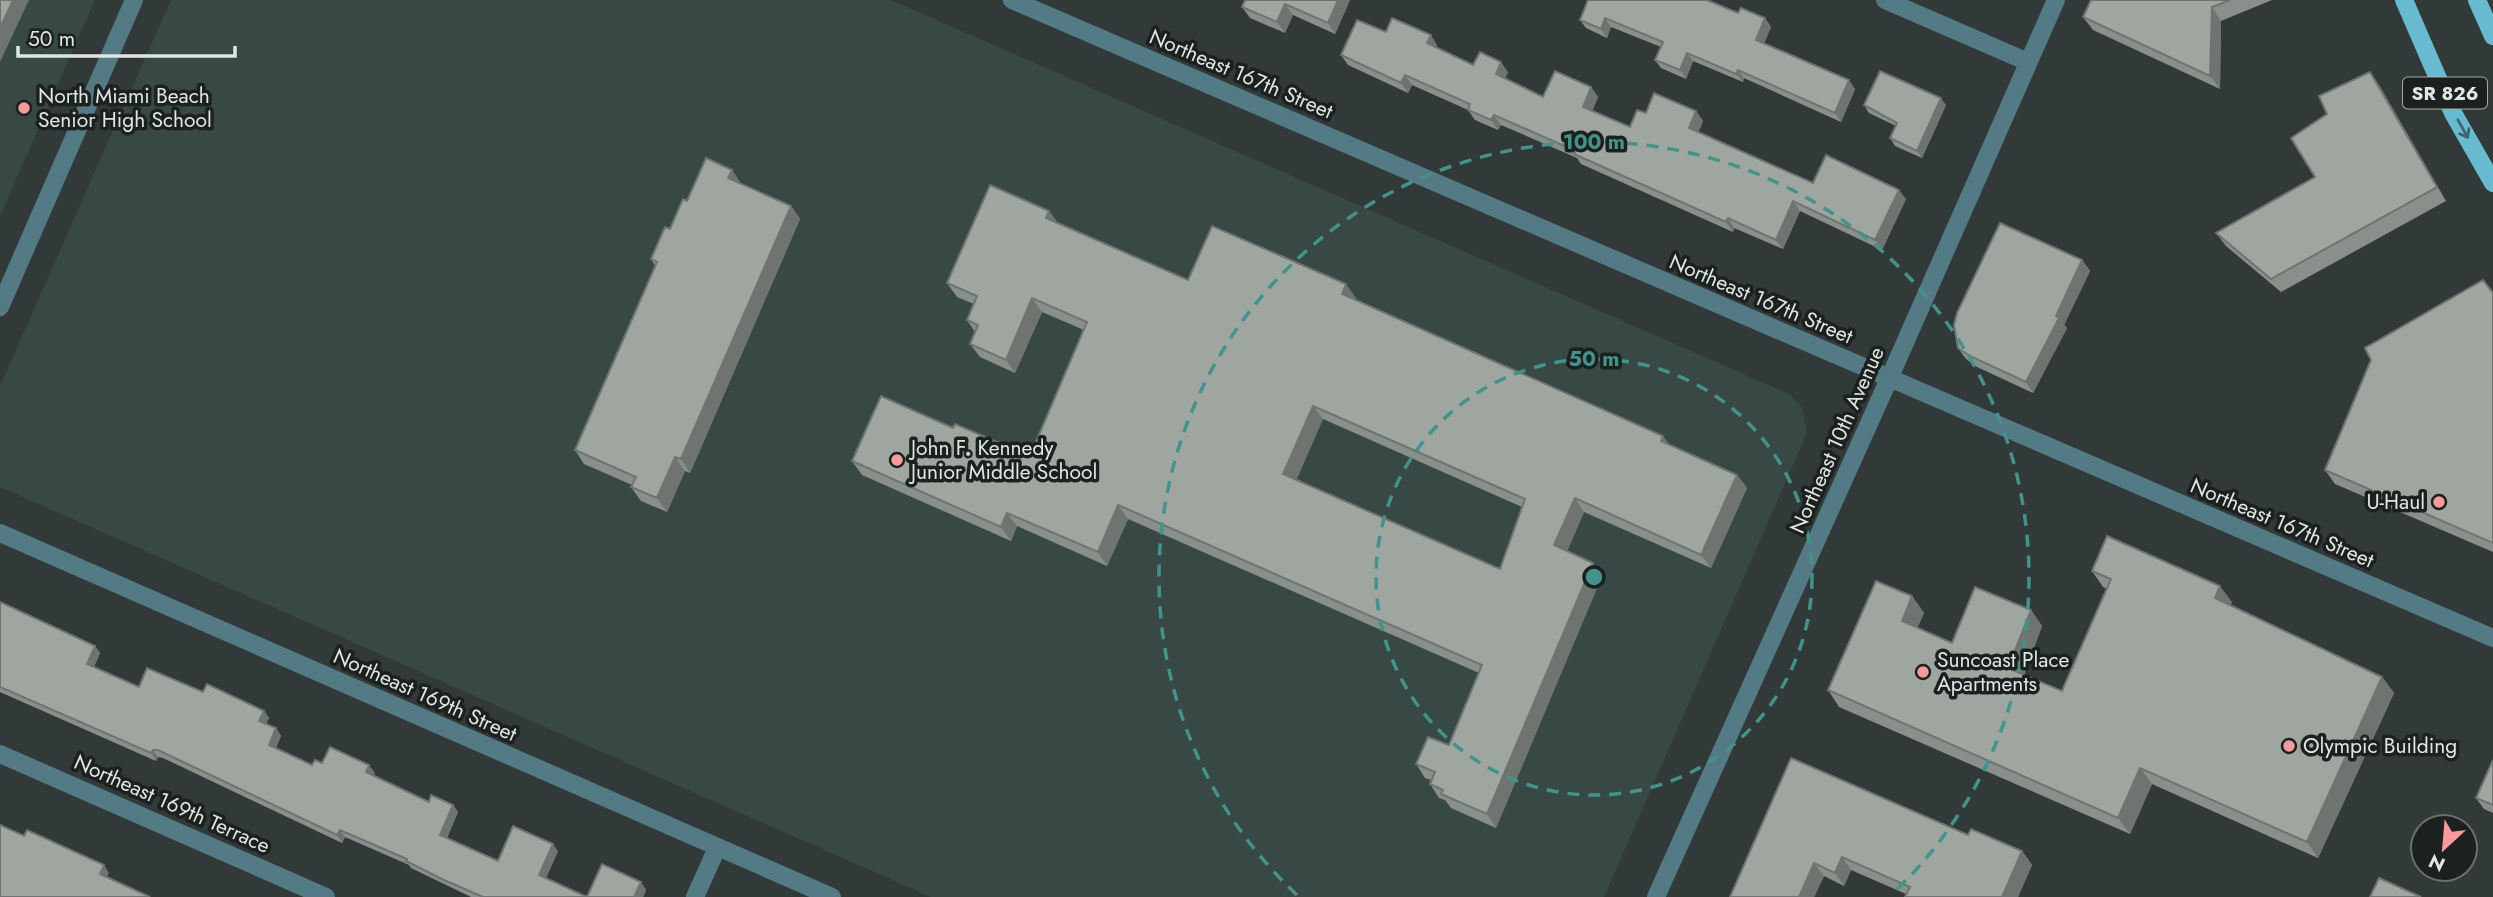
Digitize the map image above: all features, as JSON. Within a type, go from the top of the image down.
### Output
[{"type":"main road","name":"SR 826","points":[[2404,0],[2453,113],[2493,183]]},
{"type":"main road","points":[[2477,0],[2493,36]]},
{"type":"street","points":[[0,307],[134,0]]},
{"type":"street","name":"Northeast 167th Street","points":[[1012,0],[2493,638]]},
{"type":"street","points":[[1885,0],[2028,62]]},
{"type":"street","name":"Northeast 10th Avenue","points":[[1657,897],[2056,0]]},
{"type":"street","name":"Northeast 169th Street","points":[[0,533],[832,897]]},
{"type":"street","name":"Northeast 169th Terrace","points":[[0,754],[326,897]]},
{"type":"street","points":[[695,897],[717,848]]},
{"type":"shaded area","name":"North Miami Beach Senior High School","points":[[0,0],[95,0],[0,216]]},
{"type":"shaded area","name":"John F. Kennedy Junior Middle School","points":[[171,0],[891,0],[1789,394],[1802,408],[1807,433],[1604,897],[931,897],[0,487],[0,386]]},
{"type":"building","points":[[0,0],[13,0],[0,28]]},
{"type":"building","points":[[1245,0],[1338,0],[1328,23],[1285,4],[1277,22],[1242,7]]},
{"type":"building","points":[[1588,0],[1707,0],[1738,13],[1741,8],[1765,18],[1756,40],[1849,80],[1835,113],[1738,70],[1736,74],[1687,53],[1680,70],[1655,60],[1663,42],[1605,18],[1601,29],[1580,20]]},
{"type":"building","points":[[2091,0],[2230,0],[2212,7],[2210,76],[2083,17]]},
{"type":"building","points":[[1392,18],[1431,35],[1427,43],[1473,65],[1480,52],[1501,62],[1496,74],[1543,97],[1555,71],[1591,87],[1583,107],[1630,127],[1637,110],[1646,113],[1654,93],[1696,111],[1689,128],[1813,183],[1826,155],[1899,190],[1875,240],[1793,201],[1776,240],[1728,218],[1726,222],[1494,115],[1491,120],[1468,110],[1470,104],[1405,75],[1401,83],[1341,55],[1357,20],[1386,32]]},
{"type":"building","points":[[1880,71],[1941,98],[1917,151],[1890,138],[1897,123],[1864,105]]},
{"type":"building","points":[[2370,72],[2437,187],[2271,279],[2216,233],[2315,177],[2291,138],[2327,114],[2319,96]]},
{"type":"building","points":[[706,158],[732,170],[728,178],[791,206],[681,459],[675,457],[657,498],[631,487],[636,477],[575,450],[657,262],[651,259],[665,227],[670,229],[683,199],[687,201]]},
{"type":"building","points":[[990,185],[1049,211],[1046,218],[1188,280],[1212,226],[1346,284],[1342,294],[1663,436],[1661,441],[1737,475],[1701,555],[1575,498],[1554,545],[1593,563],[1487,814],[1441,794],[1443,790],[1430,784],[1435,772],[1416,764],[1428,737],[1449,745],[1482,665],[1118,505],[1098,552],[1007,513],[1001,527],[852,461],[881,396],[953,428],[955,424],[1030,456],[1087,322],[1032,298],[1006,360],[970,344],[978,325],[967,320],[977,296],[947,283]],"holes":[[[1313,406],[1525,499],[1500,569],[1283,474]]]},
{"type":"building","points":[[2000,223],[2082,260],[2056,316],[2059,318],[2026,382],[1958,348],[1954,325],[1957,313]]},
{"type":"building","points":[[2483,280],[2493,293],[2493,543],[2325,470],[2371,360],[2365,348]]},
{"type":"building","points":[[2107,536],[2220,586],[2215,598],[2382,677],[2307,842],[2140,768],[2118,818],[1828,690],[1876,581],[1912,596],[1902,621],[1952,643],[1975,587],[2031,610],[2008,668],[2062,691],[2111,579],[2092,571]]},
{"type":"building","points":[[0,602],[95,646],[87,664],[139,687],[147,668],[203,692],[207,684],[264,711],[259,721],[276,728],[269,745],[312,765],[315,760],[322,763],[330,747],[369,765],[366,772],[429,802],[431,795],[453,805],[440,835],[498,861],[513,826],[553,844],[539,875],[587,897],[483,897],[406,861],[407,859],[340,830],[337,835],[158,750],[151,753],[0,687]]},
{"type":"building","points":[[1791,758],[1968,835],[1971,829],[2022,851],[2002,897],[1905,897],[1910,887],[1842,857],[1835,873],[1814,863],[1799,897],[1730,897]]},
{"type":"building","points":[[2493,760],[2493,805],[2476,798]]},
{"type":"building","points":[[0,825],[24,836],[27,830],[104,865],[100,874],[150,897],[0,897]]},
{"type":"building","points":[[602,864],[641,882],[634,897],[587,897]]},
{"type":"building","points":[[2379,878],[2421,897],[2370,897]]},
{"type":"place","name":"North Miami Beach Senior High School","points":[[24,108]]},
{"type":"place","name":"John F. Kennedy Junior Middle School","points":[[897,460]]},
{"type":"place","name":"U-Haul","points":[[2439,502]]},
{"type":"place","name":"Suncoast Place Apartments","points":[[1923,672]]},
{"type":"place","name":"Olympic Building","points":[[2289,746]]}]
